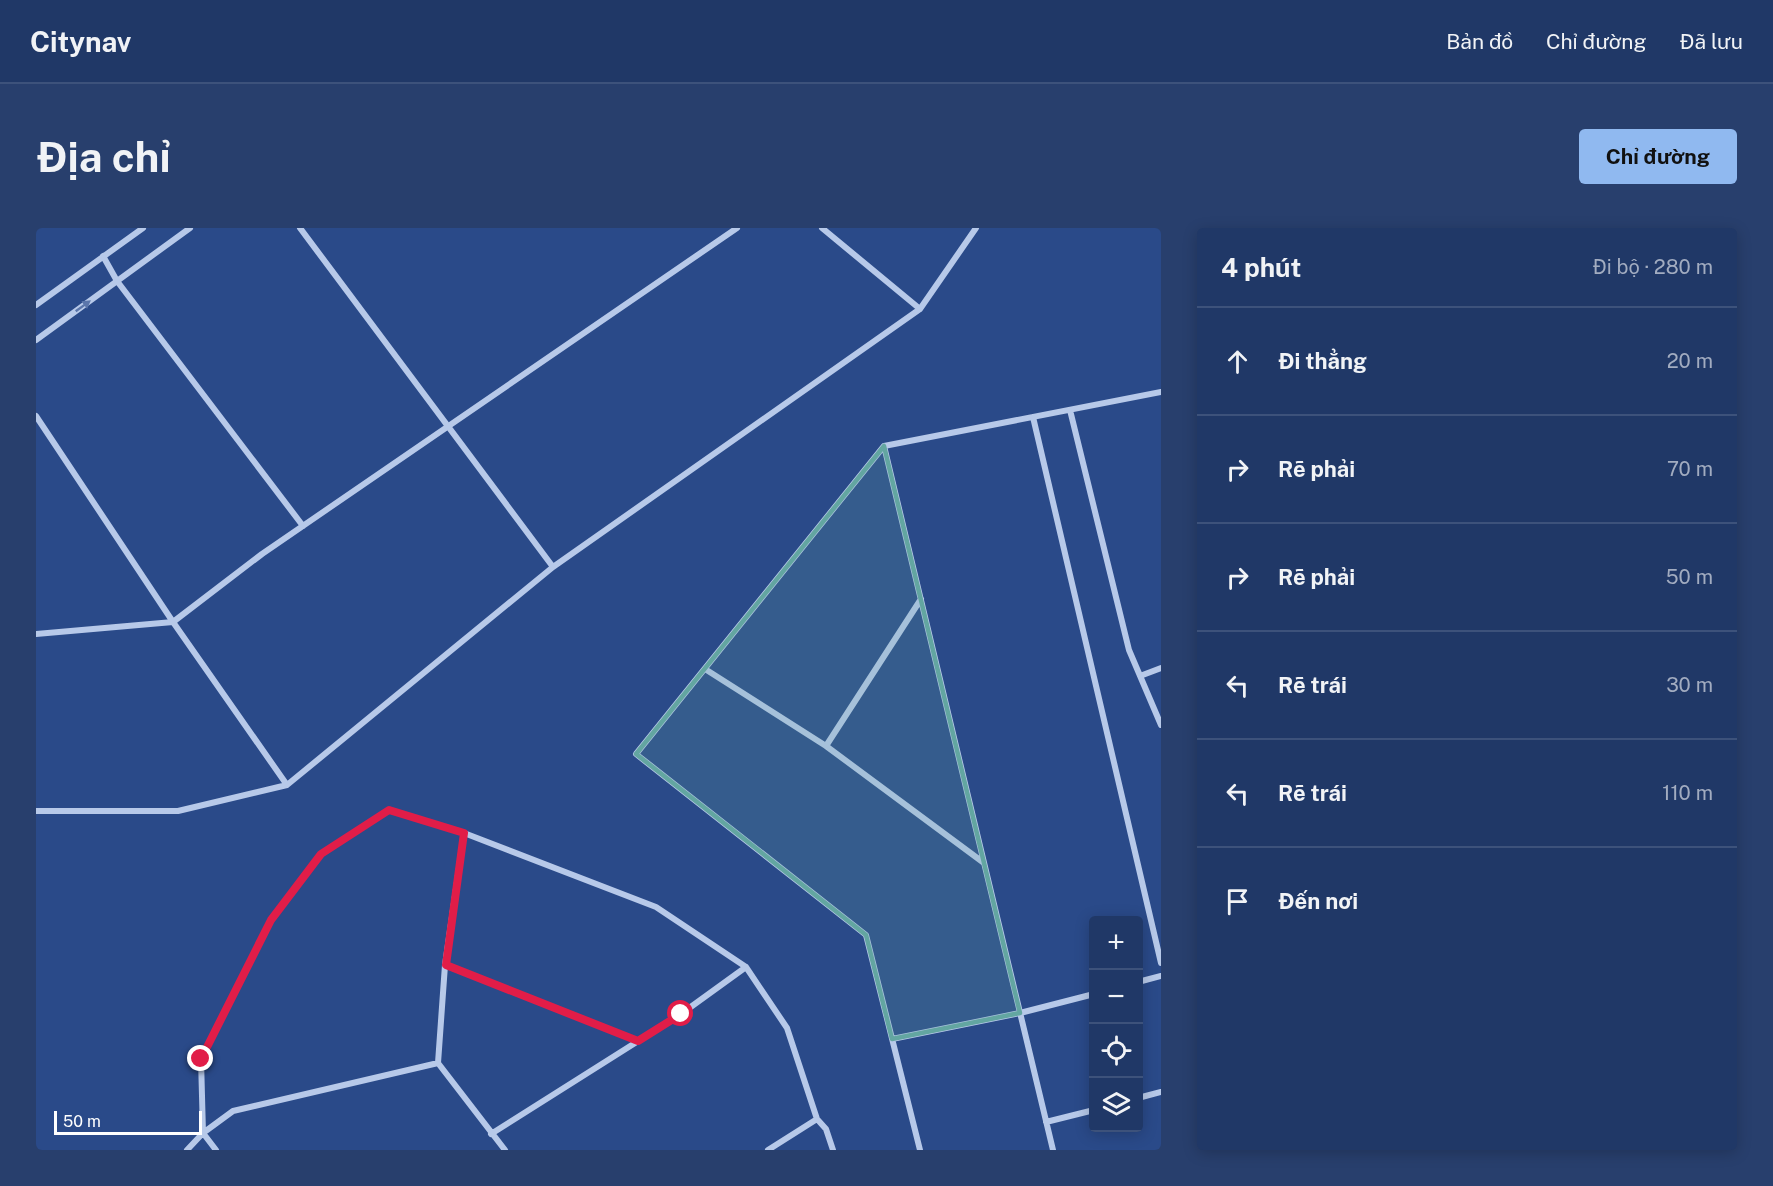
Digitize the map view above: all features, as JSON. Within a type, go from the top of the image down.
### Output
[{"type":"street","points":[[36,305],[143,228]]},
{"type":"street","points":[[36,340],[190,228]]},
{"type":"street","points":[[300,228],[553,567]]},
{"type":"street","points":[[36,634],[173,622],[262,554],[737,228]]},
{"type":"street","points":[[822,228],[920,309]]},
{"type":"street","points":[[36,811],[178,811],[287,784],[553,567],[920,309],[976,228]]},
{"type":"street","points":[[103,256],[117,281],[303,526]]},
{"type":"street","points":[[920,1150],[866,936],[636,754],[884,446],[1161,392]]},
{"type":"street","points":[[1070,410],[1129,650],[1161,725]]},
{"type":"street","points":[[36,416],[173,622],[287,784]]},
{"type":"street","points":[[1033,417],[1161,963]]},
{"type":"street","points":[[884,446],[1053,1150]]},
{"type":"street","points":[[826,746],[921,599]]},
{"type":"street","points":[[1140,676],[1161,668]]},
{"type":"street","points":[[705,669],[826,746],[984,863]]},
{"type":"street","points":[[216,1150],[203,1133],[201,1059],[271,920],[321,854],[389,810],[464,833],[656,907],[746,967],[788,1028],[817,1119],[826,1129],[833,1150]]},
{"type":"street","points":[[464,833],[446,965],[438,1063],[505,1150]]},
{"type":"street","points":[[446,965],[638,1041]]},
{"type":"street","points":[[491,1134],[681,1014],[746,967]]},
{"type":"street","points":[[1143,981],[1161,976]]},
{"type":"street","points":[[892,1039],[1020,1013],[1089,995]]},
{"type":"street","points":[[187,1150],[203,1133],[233,1111],[438,1063]]},
{"type":"street","points":[[1143,1097],[1161,1092]]},
{"type":"street","points":[[1046,1122],[1089,1111]]},
{"type":"street","points":[[768,1150],[817,1119]]},
{"type":"highlighted area","points":[[884,446],[1020,1013],[892,1039],[866,935],[636,754]]},
{"type":"route","points":[[201,1059],[271,920],[321,854],[389,810],[464,833],[446,965],[638,1041],[681,1014]]}]
